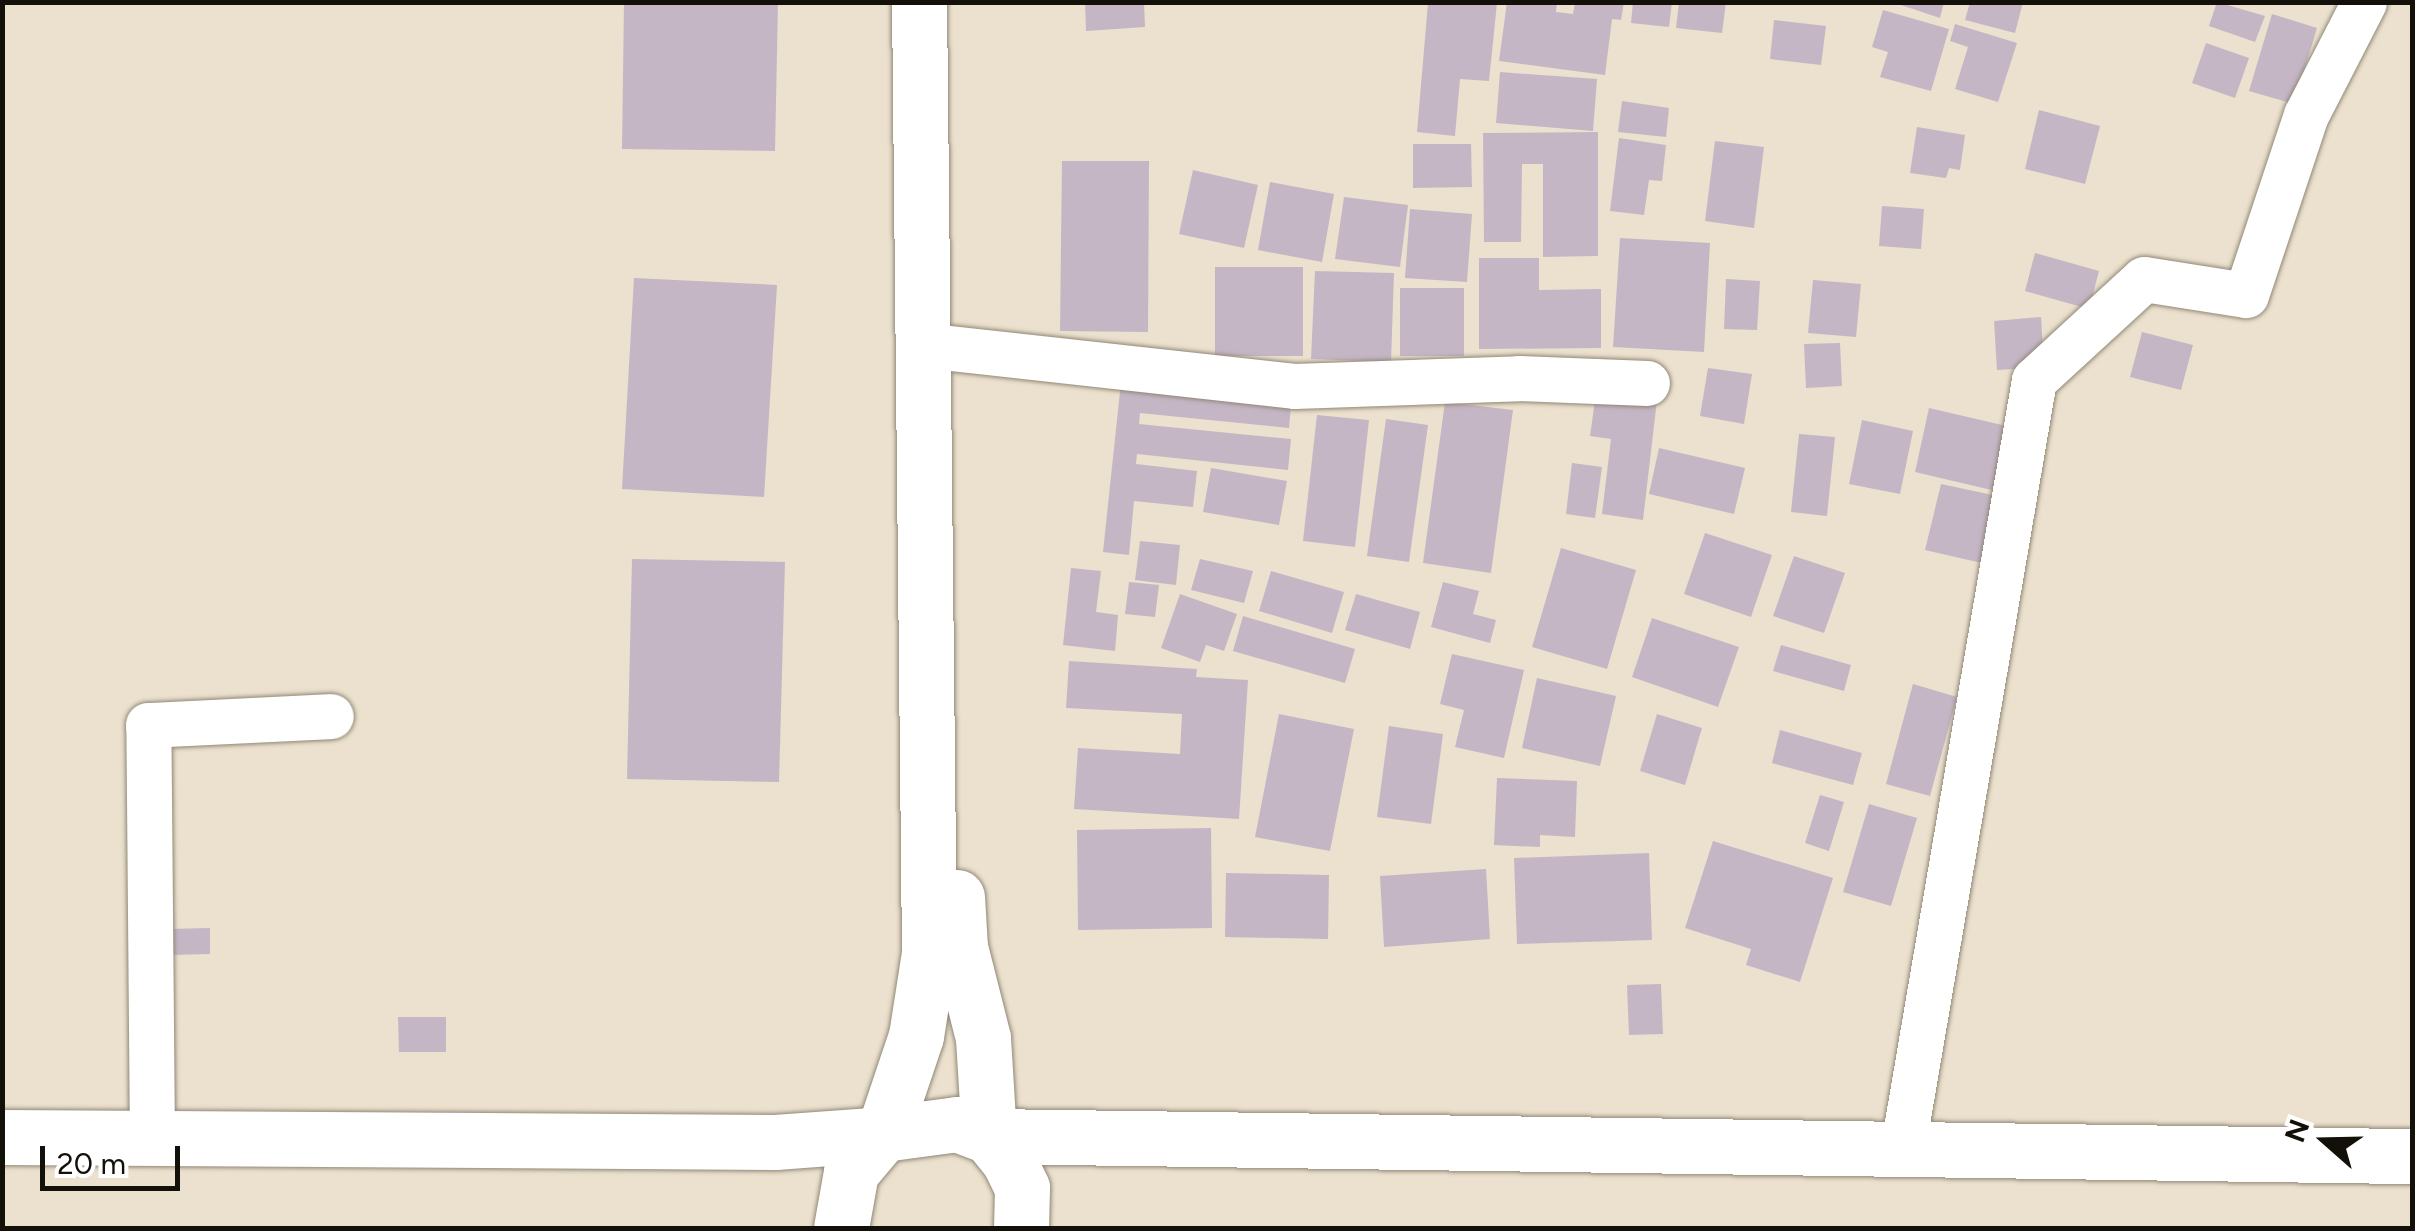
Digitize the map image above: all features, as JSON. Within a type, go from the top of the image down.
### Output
[{"type":"main road","points":[[841,1228],[851,1172],[884,1134],[916,1036],[929,953],[919,2]]},
{"type":"main road","points":[[932,2],[932,346],[960,947],[984,1038],[989,1136],[1022,1188],[1021,1228]]},
{"type":"main road","points":[[2,1137],[152,1142],[775,1142],[957,1124],[989,1136],[1681,1150],[1903,1146],[2412,1156]]},
{"type":"street","points":[[1903,1146],[2034,380],[2144,278],[2246,296],[2306,116],[2364,2]]},
{"type":"street","points":[[932,346],[1294,386],[1519,378],[1647,383]]},
{"type":"street","points":[[152,1142],[148,726],[331,716]]},
{"type":"building","points":[[624,2],[778,2],[775,151],[622,149]]},
{"type":"building","points":[[1085,2],[1144,2],[1145,27],[1086,31]]},
{"type":"building","points":[[1507,2],[1557,2],[1556,12],[1573,14],[1575,2],[1624,2],[1621,20],[1612,19],[1605,75],[1499,61]]},
{"type":"building","points":[[1633,2],[1672,2],[1669,27],[1631,23]]},
{"type":"building","points":[[1679,2],[1726,2],[1722,33],[1676,28]]},
{"type":"building","points":[[1892,2],[1944,2],[1940,18]]},
{"type":"building","points":[[1970,2],[2023,2],[2015,33],[1965,20]]},
{"type":"building","points":[[2217,2],[2265,16],[2255,42],[2209,26]]},
{"type":"building","points":[[1428,3],[1497,3],[1489,81],[1460,79],[1455,136],[1417,132]]},
{"type":"building","points":[[1883,10],[1949,29],[1931,91],[1880,77],[1888,52],[1872,47]]},
{"type":"building","points":[[2272,14],[2317,28],[2294,104],[2249,91]]},
{"type":"building","points":[[1774,20],[1826,26],[1821,65],[1770,59]]},
{"type":"building","points":[[1955,24],[2017,43],[1998,102],[1955,89],[1968,47],[1950,41]]},
{"type":"building","points":[[2206,43],[2249,58],[2235,98],[2192,83]]},
{"type":"building","points":[[1500,72],[1597,79],[1593,131],[1496,123]]},
{"type":"building","points":[[1622,101],[1669,108],[1666,137],[1618,132]]},
{"type":"building","points":[[2039,110],[2100,126],[2085,184],[2025,169]]},
{"type":"building","points":[[1917,127],[1965,135],[1960,170],[1949,168],[1946,178],[1910,173]]},
{"type":"building","points":[[1598,132],[1598,256],[1543,257],[1543,164],[1522,164],[1521,242],[1484,242],[1483,133]]},
{"type":"building","points":[[1619,138],[1666,145],[1662,181],[1649,180],[1644,215],[1610,211]]},
{"type":"building","points":[[1715,141],[1764,147],[1754,228],[1705,221]]},
{"type":"building","points":[[1413,144],[1471,144],[1472,187],[1413,188]]},
{"type":"building","points":[[1062,161],[1149,161],[1148,332],[1060,331]]},
{"type":"building","points":[[1193,170],[1258,185],[1244,248],[1179,234]]},
{"type":"building","points":[[1270,182],[1334,194],[1322,262],[1258,250]]},
{"type":"building","points":[[1344,197],[1408,205],[1400,267],[1335,259]]},
{"type":"building","points":[[1882,206],[1924,209],[1921,249],[1879,246]]},
{"type":"building","points":[[1410,209],[1472,214],[1467,282],[1405,278]]},
{"type":"building","points":[[1620,238],[1710,243],[1704,352],[1613,347]]},
{"type":"building","points":[[2035,253],[2099,271],[2089,309],[2025,291]]},
{"type":"building","points":[[1479,258],[1539,258],[1539,290],[1601,289],[1601,348],[1479,349]]},
{"type":"building","points":[[1215,267],[1303,267],[1303,356],[1215,356]]},
{"type":"building","points":[[1315,271],[1394,273],[1391,362],[1311,359]]},
{"type":"building","points":[[634,278],[777,285],[764,497],[622,489]]},
{"type":"building","points":[[1726,279],[1760,281],[1757,330],[1724,329]]},
{"type":"building","points":[[1813,280],[1861,284],[1856,337],[1808,333]]},
{"type":"building","points":[[1400,288],[1464,288],[1464,356],[1400,356]]},
{"type":"building","points":[[2041,317],[2044,367],[1997,370],[1994,321]]},
{"type":"building","points":[[2142,332],[2193,345],[2181,390],[2130,377]]},
{"type":"building","points":[[1840,343],[1842,386],[1806,388],[1804,344]]},
{"type":"building","points":[[1708,368],[1752,374],[1744,424],[1700,416]]},
{"type":"building","points":[[1121,382],[1291,406],[1289,428],[1140,413],[1139,424],[1291,439],[1288,470],[1137,454],[1136,464],[1197,471],[1193,507],[1134,501],[1129,555],[1103,552]]},
{"type":"building","points":[[1596,393],[1657,400],[1643,520],[1602,514],[1611,439],[1590,436]]},
{"type":"building","points":[[1445,402],[1513,410],[1491,573],[1423,563]]},
{"type":"building","points":[[1929,408],[2015,428],[2000,492],[1915,472]]},
{"type":"building","points":[[1317,415],[1369,420],[1355,547],[1303,541]]},
{"type":"building","points":[[1386,419],[1428,425],[1409,562],[1367,556]]},
{"type":"building","points":[[1862,420],[1913,431],[1900,494],[1849,484]]},
{"type":"building","points":[[1799,434],[1835,437],[1827,516],[1791,512]]},
{"type":"building","points":[[1659,448],[1745,468],[1734,514],[1649,494]]},
{"type":"building","points":[[1572,463],[1602,467],[1595,518],[1566,514]]},
{"type":"building","points":[[1211,468],[1287,481],[1279,525],[1203,512]]},
{"type":"building","points":[[1941,484],[2002,497],[1986,564],[1925,550]]},
{"type":"building","points":[[1705,533],[1772,555],[1751,617],[1684,594]]},
{"type":"building","points":[[1140,541],[1180,545],[1176,585],[1135,580]]},
{"type":"building","points":[[1561,548],[1636,570],[1607,669],[1532,647]]},
{"type":"building","points":[[1794,556],[1845,573],[1824,633],[1773,616]]},
{"type":"building","points":[[632,559],[785,562],[779,782],[627,779]]},
{"type":"building","points":[[1200,559],[1253,571],[1244,603],[1191,590]]},
{"type":"building","points":[[1071,568],[1101,571],[1096,612],[1118,615],[1115,651],[1063,645]]},
{"type":"building","points":[[1271,571],[1344,592],[1332,633],[1259,611]]},
{"type":"building","points":[[1129,582],[1159,585],[1155,617],[1125,614]]},
{"type":"building","points":[[1443,582],[1479,591],[1473,614],[1496,620],[1490,643],[1431,627]]},
{"type":"building","points":[[1180,594],[1237,614],[1224,651],[1206,645],[1200,662],[1161,648]]},
{"type":"building","points":[[1356,594],[1420,612],[1410,649],[1345,630]]},
{"type":"building","points":[[1243,616],[1355,649],[1345,683],[1233,651]]},
{"type":"building","points":[[1652,618],[1739,647],[1718,707],[1632,677]]},
{"type":"building","points":[[1781,645],[1851,665],[1844,691],[1773,671]]},
{"type":"building","points":[[1452,654],[1524,670],[1504,758],[1455,747],[1464,710],[1440,704]]},
{"type":"building","points":[[1069,661],[1197,669],[1196,677],[1248,680],[1239,819],[1074,809],[1078,748],[1180,754],[1182,714],[1066,708]]},
{"type":"building","points":[[1537,678],[1616,696],[1600,766],[1522,748]]},
{"type":"building","points":[[1913,684],[1957,697],[1930,796],[1886,784]]},
{"type":"building","points":[[1279,714],[1354,729],[1330,851],[1255,837]]},
{"type":"building","points":[[1657,714],[1702,728],[1685,785],[1640,771]]},
{"type":"building","points":[[1389,726],[1443,734],[1431,824],[1377,817]]},
{"type":"building","points":[[1780,730],[1862,753],[1853,785],[1772,763]]},
{"type":"building","points":[[1497,778],[1577,781],[1575,837],[1540,835],[1540,847],[1494,845]]},
{"type":"building","points":[[1820,795],[1844,802],[1829,851],[1805,843]]},
{"type":"building","points":[[1869,804],[1917,818],[1891,906],[1843,892]]},
{"type":"building","points":[[1211,828],[1212,928],[1078,930],[1077,830]]},
{"type":"building","points":[[1713,841],[1833,878],[1800,982],[1746,965],[1751,949],[1685,928]]},
{"type":"building","points":[[1649,853],[1652,940],[1517,944],[1514,858]]},
{"type":"building","points":[[1486,869],[1490,939],[1384,947],[1380,876]]},
{"type":"building","points":[[1226,873],[1329,875],[1328,939],[1225,937]]},
{"type":"building","points":[[210,928],[210,954],[170,955],[170,929]]},
{"type":"building","points":[[1661,984],[1663,1034],[1629,1035],[1627,985]]},
{"type":"building","points":[[398,1017],[446,1017],[446,1052],[399,1052]]}]
